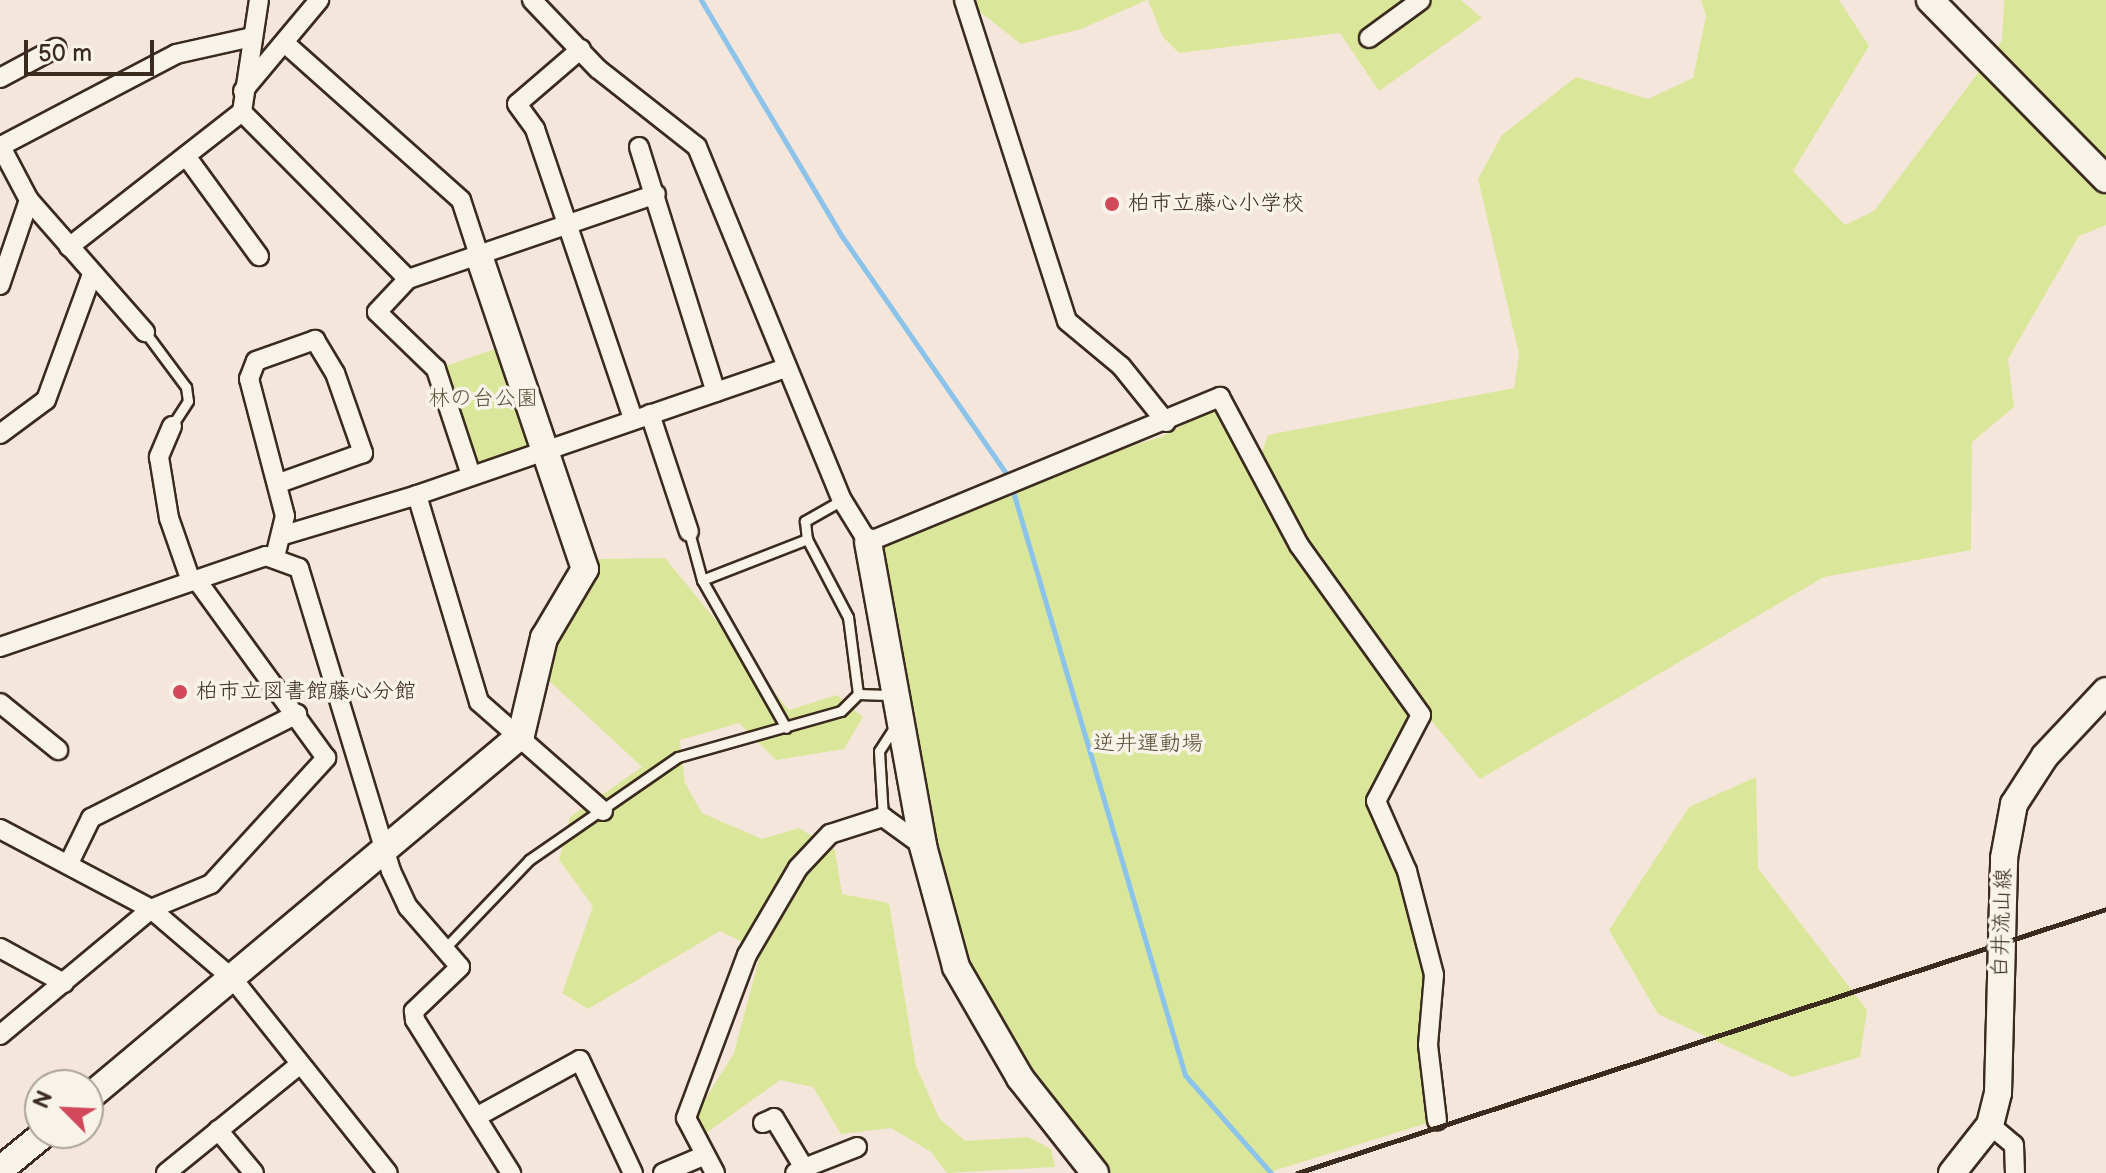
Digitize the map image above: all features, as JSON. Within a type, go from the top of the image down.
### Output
[{"type":"street","points":[[259,0],[242,112],[408,279]]},
{"type":"street","points":[[243,91],[287,45],[319,0]]},
{"type":"street","points":[[532,0],[581,49],[697,147],[842,500],[868,542],[923,846],[956,967],[1020,1078],[1095,1173]]},
{"type":"street","points":[[964,0],[1067,321],[1121,366],[1166,422]]},
{"type":"street","points":[[1369,38],[1421,0]]},
{"type":"street","points":[[1930,0],[2106,179]]},
{"type":"street","points":[[145,332],[29,200],[0,146],[176,54],[252,37]]},
{"type":"street","points":[[104,1085],[387,852],[521,735],[544,638],[585,569],[461,200],[287,45]]},
{"type":"street","points":[[0,78],[56,48]]},
{"type":"street","points":[[581,49],[517,104],[535,129],[566,225],[689,532]]},
{"type":"street","points":[[69,247],[242,112]]},
{"type":"street","points":[[639,147],[716,392]]},
{"type":"street","points":[[186,156],[259,256]]},
{"type":"street","points":[[471,475],[436,369],[377,312],[408,279],[656,194]]},
{"type":"street","points":[[0,285],[29,200]]},
{"type":"street","points":[[0,434],[46,400],[92,274]]},
{"type":"street","points":[[275,557],[284,535],[279,483],[264,455],[249,379],[256,361],[315,340],[335,373],[363,453],[279,483]]},
{"type":"street","points":[[284,535],[417,495],[786,368]]},
{"type":"street","points":[[868,542],[1166,422],[1220,397],[1299,545],[1421,715],[1376,801],[1407,871],[1434,975],[1428,1045],[1437,1120]]},
{"type":"street","points":[[0,1035],[151,909],[211,884],[326,758],[297,714],[243,653],[193,580],[169,518],[159,457],[172,426]]},
{"type":"street","points":[[417,495],[479,702],[521,735],[603,811]]},
{"type":"street","points":[[0,647],[193,580],[275,557]]},
{"type":"street","points":[[275,557],[307,580],[387,852],[408,907],[446,947],[457,974],[414,1011],[415,1020],[511,1173]]},
{"type":"street","name":"白井流山線","points":[[1952,1173],[1990,1125],[1998,1093],[2003,880],[2014,804],[2045,756],[2106,691]]},
{"type":"street","points":[[0,703],[58,750]]},
{"type":"street","points":[[69,863],[91,818],[297,714]]},
{"type":"street","points":[[715,1173],[703,1156],[686,1118],[747,955],[814,847],[830,834],[883,817],[923,846]]},
{"type":"street","points":[[0,829],[151,909],[233,979],[388,1173]]},
{"type":"street","points":[[0,948],[64,983]]},
{"type":"street","points":[[478,1116],[580,1060],[633,1173]]},
{"type":"street","points":[[166,1173],[300,1064]]},
{"type":"street","points":[[763,1123],[774,1118],[800,1170],[857,1147]]},
{"type":"street","points":[[1990,1125],[2014,1145],[2015,1173]]},
{"type":"street","points":[[218,1130],[254,1173]]},
{"type":"street","points":[[0,1170],[26,1149]]},
{"type":"street","points":[[663,1173],[703,1156]]},
{"type":"lane","points":[[145,332],[186,387],[188,401],[172,426]]},
{"type":"lane","points":[[842,500],[805,521],[807,539],[848,617],[858,694]]},
{"type":"lane","points":[[689,532],[702,580],[786,728]]},
{"type":"lane","points":[[702,580],[807,539]]},
{"type":"lane","points":[[858,694],[897,708],[879,751],[883,817]]},
{"type":"lane","points":[[446,947],[529,860],[699,746],[786,728],[841,711],[858,694]]},
{"type":"green space","points":[[965,0],[1147,0],[1081,29],[1021,44]]},
{"type":"green space","points":[[1148,0],[1461,0],[1482,18],[1379,91],[1340,33],[1179,53],[1163,37]]},
{"type":"green space","name":"逆井運動場","points":[[1701,0],[1839,0],[1869,46],[1793,171],[1845,225],[1874,211],[2002,41],[2004,0],[2106,0],[2106,225],[2079,236],[2008,359],[2014,407],[1972,442],[1971,550],[1824,577],[1480,779],[1415,701],[1378,815],[1407,871],[1434,975],[1437,1120],[1267,1173],[1095,1173],[956,967],[868,542],[992,491],[1163,436],[1215,407],[1255,472],[1268,435],[1514,388],[1519,354],[1478,179],[1502,135],[1576,77],[1648,99],[1693,78],[1706,16]]},
{"type":"green space","name":"林の台公園","points":[[498,348],[529,438],[523,450],[475,466],[440,368]]},
{"type":"green space","points":[[665,558],[789,710],[837,695],[863,717],[844,749],[776,760],[739,723],[680,740],[685,783],[702,813],[762,839],[799,828],[835,850],[842,894],[889,903],[916,1066],[939,1118],[965,1141],[1028,1137],[1051,1149],[1055,1167],[947,1173],[931,1152],[891,1128],[841,1134],[813,1087],[780,1080],[702,1136],[696,1114],[734,1053],[761,951],[720,931],[588,1009],[562,993],[593,906],[559,860],[570,817],[642,767],[545,677],[567,606],[599,559]]},
{"type":"green space","points":[[1756,777],[1758,868],[1867,1010],[1860,1057],[1793,1077],[1658,1014],[1609,930],[1689,807]]},
{"type":"waterway","points":[[701,0],[841,235],[1009,478]]},
{"type":"waterway","points":[[1012,488],[1185,1075],[1271,1173]]},
{"type":"railway","points":[[1297,1173],[2106,909]]},
{"type":"place","name":"柏市立藤心小学校","points":[[1112,204]]},
{"type":"place","name":"柏市立図書館藤心分館","points":[[180,692]]}]
